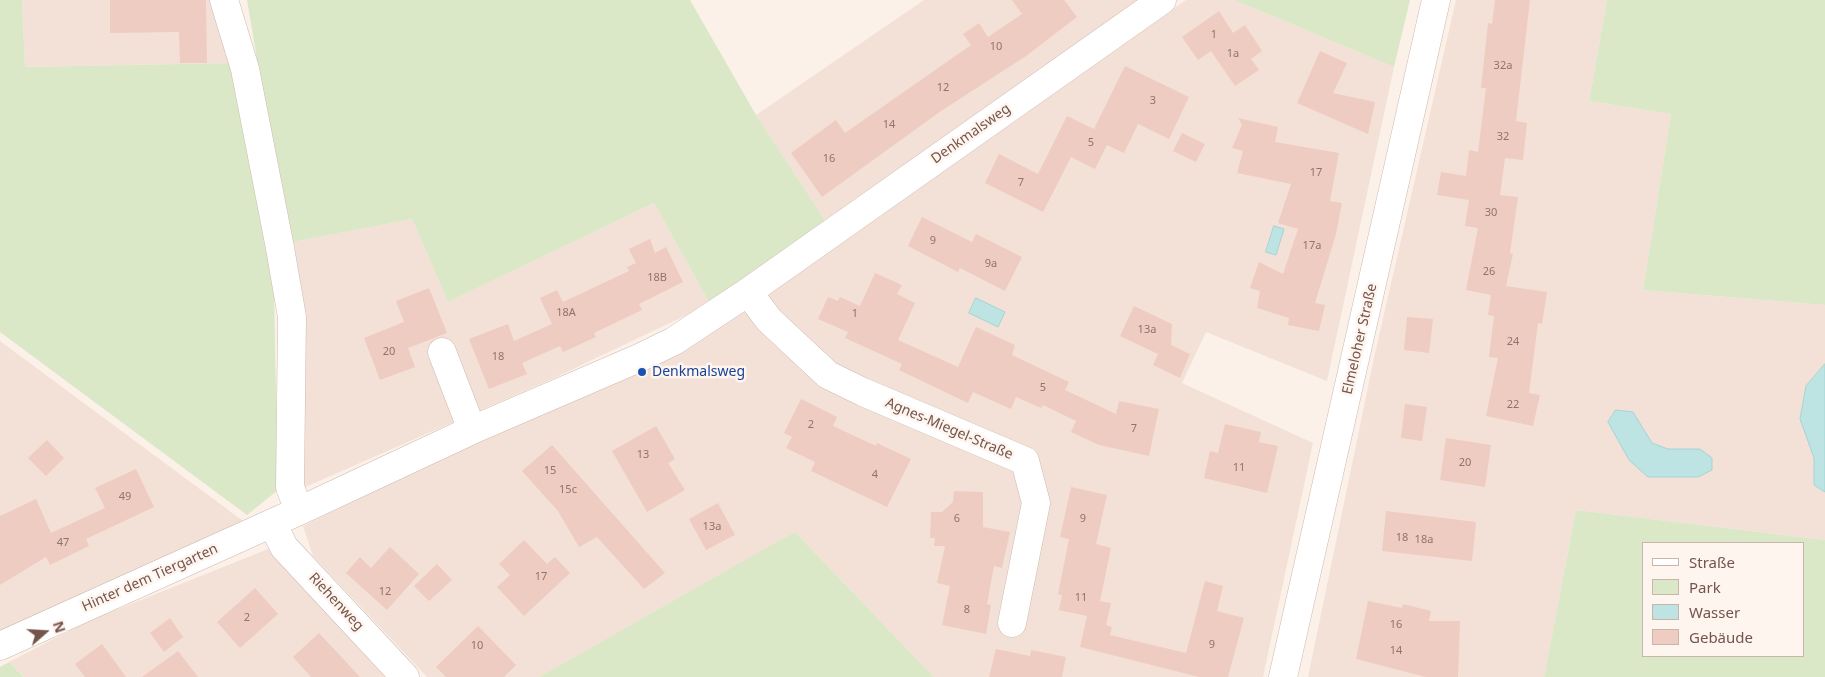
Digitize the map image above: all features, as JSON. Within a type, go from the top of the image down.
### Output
[{"type":"street","points":[[224,0],[245,69],[292,317],[290,487],[299,511]]},
{"type":"street","name":"Denkmalsweg","points":[[272,523],[472,430],[639,358],[674,340],[748,292],[1162,0]]},
{"type":"street","name":"Elmeloher Straße","points":[[1283,677],[1436,0]]},
{"type":"street","name":"Agnes-Miegel-Straße","points":[[748,292],[769,320],[828,375],[1025,462],[1036,503],[1012,622]]},
{"type":"street","points":[[442,352],[472,430]]},
{"type":"street","name":"Hinter dem Tiergarten","points":[[0,646],[272,523]]},
{"type":"street","name":"Riehenweg","points":[[272,523],[284,547],[405,677]]},
{"type":"shaded area","points":[[22,0],[219,0],[232,63],[25,67]]},
{"type":"shaded area","points":[[924,0],[1147,0],[825,220],[756,115]]},
{"type":"shaded area","points":[[1186,0],[1234,0],[1394,67],[1327,381],[1206,332],[1182,383],[1313,443],[1263,677],[934,677],[795,532],[539,677],[427,677],[313,556],[303,526],[716,324]]},
{"type":"shaded area","points":[[1456,0],[1607,0],[1589,101],[1671,114],[1643,290],[1825,305],[1825,540],[1576,510],[1544,677],[1308,677],[1374,358]]},
{"type":"shaded area","points":[[654,203],[710,304],[554,378],[303,488],[288,243],[412,219],[448,302]]},
{"type":"shaded area","points":[[0,341],[231,512],[246,523],[0,634]]},
{"type":"shaded area","points":[[268,549],[386,677],[24,677],[9,662],[86,622]]},
{"type":"green space","points":[[0,0],[22,0],[25,67],[232,63],[273,243],[278,490],[247,515],[0,332]]},
{"type":"green space","points":[[247,0],[690,0],[756,115],[825,220],[710,304],[654,203],[448,302],[412,219],[288,243]]},
{"type":"green space","points":[[1234,0],[1410,0],[1394,67]]},
{"type":"green space","points":[[1607,0],[1825,0],[1825,305],[1643,290],[1671,114],[1589,101]]},
{"type":"green space","points":[[1576,510],[1825,540],[1825,677],[1544,677]]},
{"type":"green space","points":[[795,532],[934,677],[539,677],[766,548]]},
{"type":"green space","points":[[9,662],[24,677],[0,677],[0,667]]},
{"type":"water","points":[[1274,226],[1284,229],[1276,255],[1266,252]]},
{"type":"water","points":[[976,298],[1005,312],[998,327],[969,313]]},
{"type":"water","points":[[1825,364],[1825,492],[1814,485],[1814,458],[1800,419],[1806,386]]},
{"type":"water","points":[[1616,410],[1633,412],[1652,443],[1668,449],[1700,449],[1712,458],[1712,470],[1698,477],[1648,477],[1629,460],[1608,422]]},
{"type":"building","points":[[110,0],[206,0],[207,63],[180,63],[179,32],[110,33]]},
{"type":"building","points":[[1012,0],[1064,0],[1077,17],[1026,56],[941,111],[822,197],[791,153],[836,120],[845,133],[971,45],[963,34],[979,23],[988,37],[1022,14]]},
{"type":"building","points":[[1495,0],[1530,0],[1516,121],[1527,123],[1523,160],[1505,158],[1500,195],[1518,197],[1510,253],[1513,254],[1506,286],[1547,292],[1542,324],[1538,323],[1529,393],[1540,395],[1533,426],[1486,416],[1498,358],[1489,357],[1494,316],[1488,315],[1491,295],[1466,290],[1478,228],[1465,226],[1469,200],[1437,195],[1441,172],[1466,176],[1469,150],[1478,152],[1486,88],[1481,88],[1488,23],[1492,24]]},
{"type":"building","points":[[1219,11],[1233,33],[1245,25],[1262,51],[1251,59],[1259,70],[1235,86],[1211,51],[1198,60],[1182,37]]},
{"type":"building","points":[[1320,51],[1347,63],[1333,93],[1375,102],[1368,134],[1297,103]]},
{"type":"building","points":[[1125,66],[1189,97],[1169,139],[1138,124],[1124,153],[1107,145],[1095,169],[1071,157],[1043,212],[985,183],[999,154],[1038,174],[1067,116],[1094,129]]},
{"type":"building","points":[[1238,118],[1278,127],[1275,142],[1339,153],[1330,201],[1342,203],[1336,234],[1315,303],[1325,305],[1319,331],[1288,325],[1289,318],[1257,308],[1260,291],[1250,288],[1259,262],[1283,274],[1298,229],[1278,223],[1291,184],[1237,173],[1243,151],[1232,148],[1242,125]]},
{"type":"building","points":[[1182,133],[1205,144],[1196,162],[1173,151]]},
{"type":"building","points":[[922,217],[972,242],[976,234],[1022,257],[1005,291],[960,268],[958,272],[908,246]]},
{"type":"building","points":[[650,239],[655,253],[666,247],[683,282],[639,304],[642,310],[594,333],[596,337],[563,352],[560,346],[522,363],[527,374],[489,389],[469,339],[508,324],[514,341],[552,324],[540,298],[557,290],[563,302],[629,271],[627,267],[636,263],[629,249]]},
{"type":"building","points":[[875,273],[902,285],[897,294],[915,303],[898,340],[958,367],[976,327],[1015,345],[1012,355],[1069,382],[1065,390],[1116,414],[1119,401],[1159,409],[1149,456],[1099,445],[1071,432],[1076,421],[1043,405],[1041,408],[1016,397],[1011,409],[973,392],[968,403],[899,370],[902,364],[845,338],[848,332],[818,319],[828,297],[838,301],[840,297],[860,306]]},
{"type":"building","points":[[429,288],[447,333],[408,348],[415,367],[380,380],[364,338],[404,322],[396,301]]},
{"type":"building","points":[[1134,306],[1172,324],[1171,345],[1190,354],[1180,378],[1153,365],[1158,354],[1120,336]]},
{"type":"building","points":[[1407,317],[1433,319],[1429,353],[1404,350]]},
{"type":"building","points":[[801,399],[837,417],[833,426],[876,446],[877,443],[911,459],[887,507],[811,471],[815,462],[786,448],[792,437],[784,433]]},
{"type":"building","points":[[1405,404],[1427,407],[1422,441],[1401,438]]},
{"type":"building","points":[[1225,424],[1261,432],[1259,442],[1278,446],[1267,493],[1204,478],[1210,451],[1218,453]]},
{"type":"building","points":[[656,426],[675,459],[668,463],[685,490],[647,512],[612,451]]},
{"type":"building","points":[[1446,438],[1491,445],[1485,487],[1440,480]]},
{"type":"building","points":[[47,440],[64,458],[46,476],[28,458]]},
{"type":"building","points":[[552,445],[665,573],[644,589],[597,537],[579,547],[558,511],[522,471]]},
{"type":"building","points":[[136,469],[154,507],[86,539],[89,546],[50,565],[46,557],[0,585],[0,516],[36,499],[51,533],[105,508],[95,488]]},
{"type":"building","points":[[1071,487],[1107,495],[1096,544],[1111,548],[1100,601],[1111,603],[1106,625],[1112,627],[1110,635],[1186,653],[1205,581],[1223,586],[1217,611],[1244,618],[1228,677],[1199,677],[1080,647],[1087,616],[1059,610],[1062,595],[1058,594],[1069,539],[1060,537]]},
{"type":"building","points":[[954,491],[983,492],[983,527],[1010,532],[1002,568],[994,566],[987,604],[991,605],[986,634],[942,625],[950,586],[937,583],[945,546],[934,546],[935,538],[930,538],[931,512],[942,512],[953,502]]},
{"type":"building","points":[[718,503],[735,535],[706,550],[689,519]]},
{"type":"building","points":[[1386,511],[1476,522],[1472,561],[1382,551]]},
{"type":"building","points":[[524,540],[547,564],[555,557],[570,573],[524,616],[497,587],[510,575],[499,564]]},
{"type":"building","points":[[390,547],[419,574],[387,610],[346,573],[360,557],[371,568]]},
{"type":"building","points":[[437,564],[452,580],[429,601],[414,586]]},
{"type":"building","points":[[255,588],[278,614],[240,648],[217,622]]},
{"type":"building","points":[[1368,601],[1402,608],[1403,604],[1431,611],[1429,621],[1460,621],[1458,677],[1426,677],[1356,659]]},
{"type":"building","points":[[170,618],[183,637],[164,652],[150,633]]},
{"type":"building","points":[[478,626],[516,665],[504,677],[446,677],[436,667]]},
{"type":"building","points":[[319,633],[360,677],[311,677],[293,657]]},
{"type":"building","points":[[102,644],[126,677],[85,677],[75,664]]},
{"type":"building","points":[[996,649],[1030,656],[1031,650],[1066,657],[1062,677],[989,677]]},
{"type":"building","points":[[178,651],[198,677],[142,677]]},
{"type":"place","name":"Denkmalsweg","points":[[642,372]]}]
